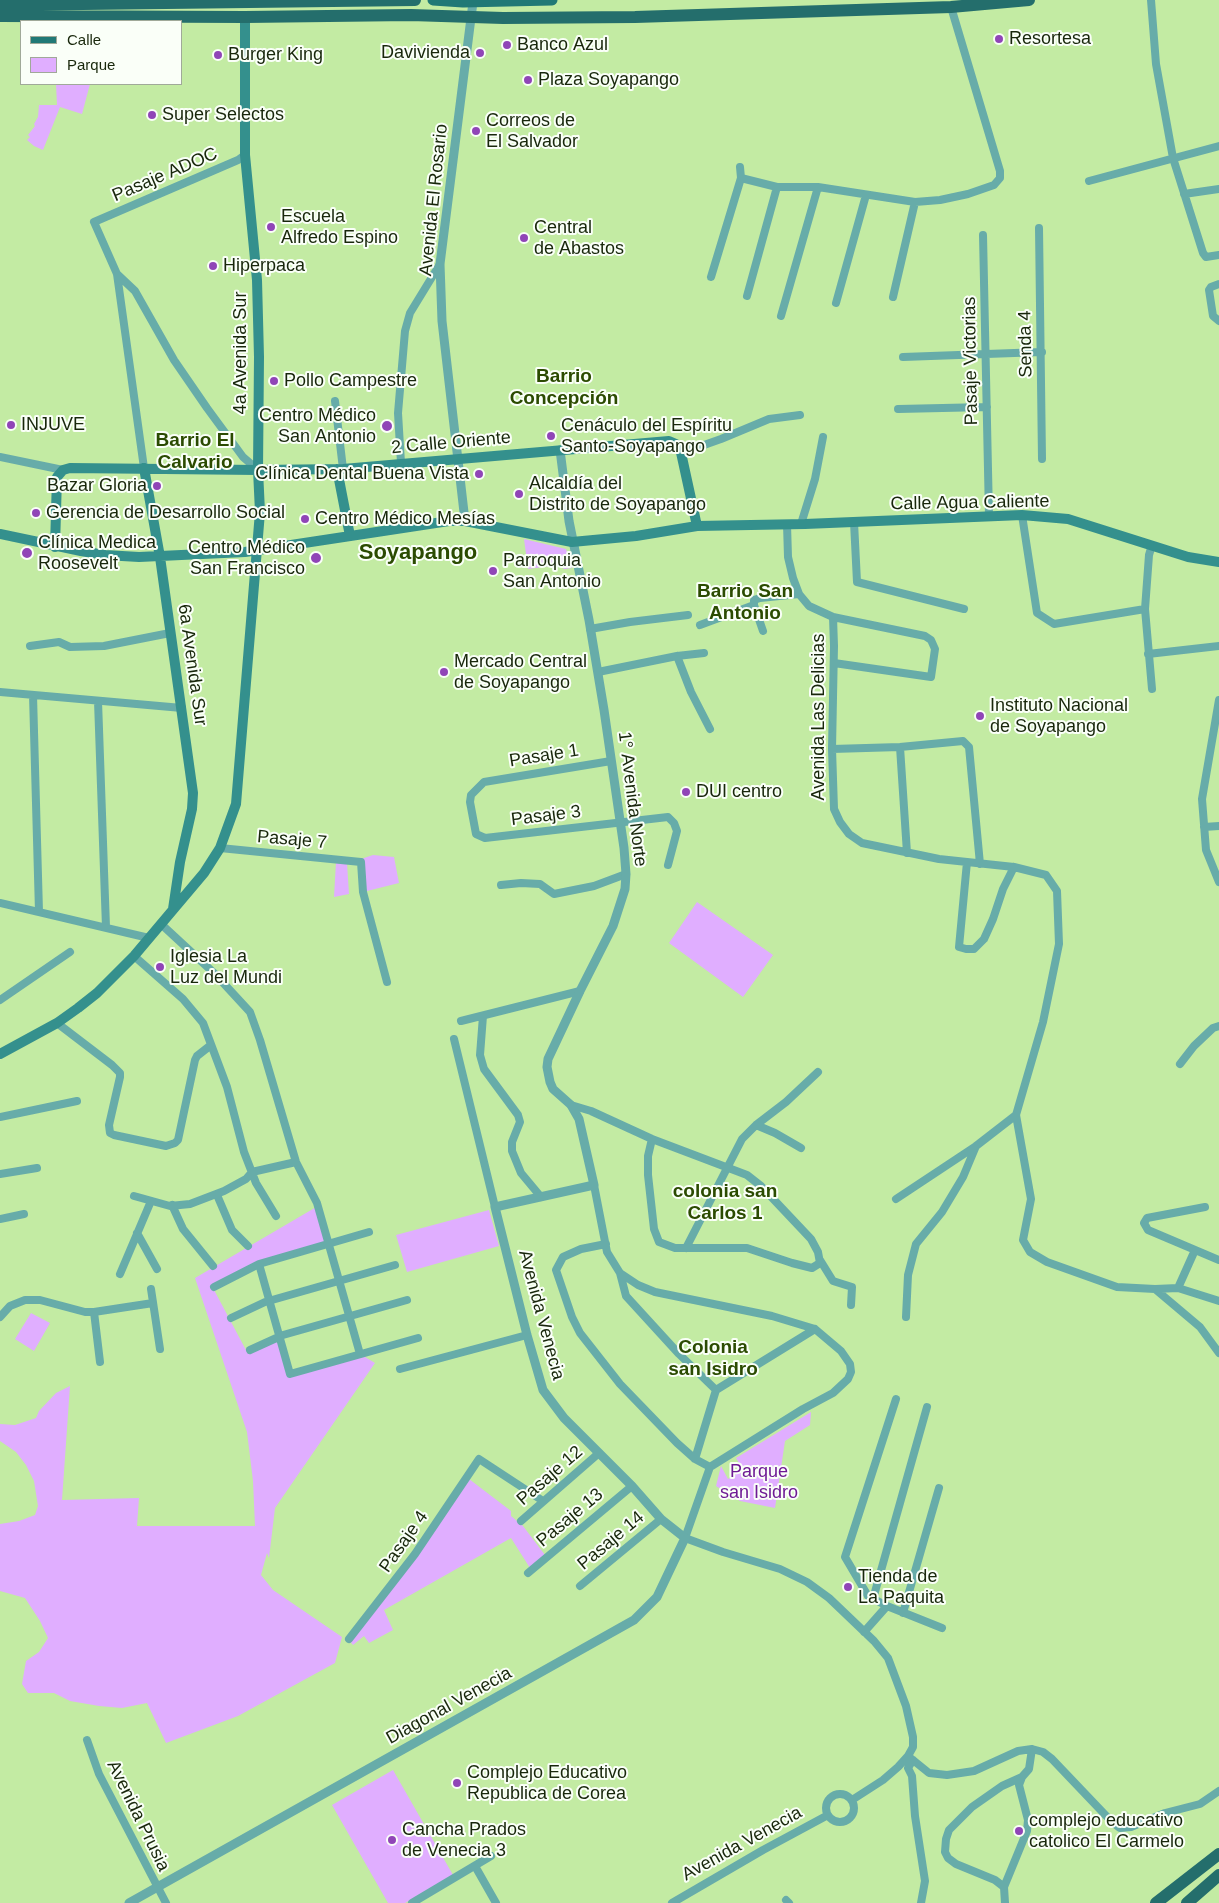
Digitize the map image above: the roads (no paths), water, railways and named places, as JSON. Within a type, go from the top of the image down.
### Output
[{"type":"highway","points":[[7,7],[156,2],[415,0]]},
{"type":"highway","points":[[7,7],[245,17],[411,15],[503,18],[636,18],[951,7],[1029,0]]},
{"type":"highway","points":[[0,16],[7,7]]},
{"type":"highway","points":[[0,20],[7,7]]},
{"type":"highway","points":[[1156,1903],[1219,1854]]},
{"type":"highway","points":[[1187,1903],[1219,1875]]},
{"type":"main road","points":[[433,0],[473,2],[552,0]]},
{"type":"main road","points":[[503,18],[530,14],[858,7],[966,0]]},
{"type":"main road","name":"4a Avenida Sur","points":[[0,1054],[57,1023],[97,993],[134,956],[204,873],[220,848],[236,804],[244,688],[260,512],[257,287],[245,155],[245,17]]},
{"type":"main road","name":"2 Calle Oriente","points":[[60,473],[75,467],[258,470],[340,469],[669,442],[676,444],[680,448]]},
{"type":"main road","points":[[680,448],[697,526]]},
{"type":"main road","name":"6a Avenida Sur","points":[[144,468],[160,557],[193,793],[192,809],[173,910]]},
{"type":"main road","points":[[340,469],[350,536]]},
{"type":"main road","points":[[55,547],[60,473]]},
{"type":"main road","name":"Calle Agua Caliente","points":[[0,534],[55,547],[106,555],[160,557],[257,550],[430,522],[465,521],[572,542],[636,536],[697,526],[803,524],[1022,515],[1068,519],[1188,557],[1219,562]]},
{"type":"main road","points":[[180,869],[184,876],[191,879],[198,878],[204,873]]},
{"type":"street","points":[[1151,0],[1156,64],[1173,158],[1202,253],[1206,257],[1219,255]]},
{"type":"street","name":"Avenida El Rosario","points":[[465,521],[442,315],[440,264],[473,2]]},
{"type":"street","points":[[741,178],[776,187],[818,187],[915,202],[940,200],[968,194],[994,185],[1000,178],[1000,171],[951,7]]},
{"type":"street","points":[[1089,181],[1219,146]]},
{"type":"street","name":"Pasaje ADOC","points":[[95,221],[238,160],[245,155]]},
{"type":"street","points":[[711,277],[741,178],[740,167]]},
{"type":"street","points":[[746,296],[776,187]]},
{"type":"street","points":[[780,316],[818,187]]},
{"type":"street","points":[[1184,194],[1219,189]]},
{"type":"street","points":[[836,303],[866,194]]},
{"type":"street","points":[[892,297],[915,202]]},
{"type":"street","name":"6a Avenida Sur","points":[[95,221],[94,225],[117,274],[144,468]]},
{"type":"street","name":"Senda 4","points":[[1039,228],[1042,459]]},
{"type":"street","name":"Pasaje Victorias","points":[[983,235],[989,516]]},
{"type":"street","points":[[401,463],[398,414],[405,331],[410,313],[440,264]]},
{"type":"street","points":[[117,274],[135,291],[174,360],[207,408],[243,457],[258,470]]},
{"type":"street","points":[[1219,284],[1208,290],[1213,316],[1219,321]]},
{"type":"street","points":[[903,357],[1042,352]]},
{"type":"street","points":[[335,401],[340,469]]},
{"type":"street","points":[[898,409],[987,407]]},
{"type":"street","points":[[680,448],[704,445],[769,419],[800,415]]},
{"type":"street","points":[[803,524],[815,479],[823,437]]},
{"type":"street","name":"1° Avenida Norte","points":[[560,450],[572,542],[598,672],[626,874],[625,889],[613,926],[548,1059],[547,1067],[553,1089],[571,1105],[579,1119],[594,1185]]},
{"type":"street","points":[[0,457],[60,473]]},
{"type":"street","points":[[1022,515],[1037,613],[1054,624],[1145,609]]},
{"type":"street","points":[[854,522],[857,582],[964,609]]},
{"type":"street","points":[[763,630],[754,600],[798,594],[788,557],[786,524]]},
{"type":"street","points":[[1152,545],[1149,556],[1145,609],[1152,689]]},
{"type":"street","name":"Avenida Las Delicias","points":[[798,594],[809,606],[833,617],[832,749],[834,808],[840,822],[849,834],[862,843],[907,853],[939,859],[1014,867],[1046,875],[1057,890],[1059,944],[1043,1022],[1016,1115]]},
{"type":"street","points":[[700,625],[754,605]]},
{"type":"street","points":[[590,629],[688,615]]},
{"type":"street","points":[[833,617],[928,638],[932,642],[935,652],[931,677],[834,663]]},
{"type":"street","points":[[30,646],[59,642],[70,647],[104,646],[170,633]]},
{"type":"street","points":[[1148,654],[1219,646]]},
{"type":"street","points":[[598,672],[678,656],[704,653]]},
{"type":"street","points":[[678,656],[691,692],[710,729]]},
{"type":"street","points":[[0,692],[182,708]]},
{"type":"street","points":[[33,695],[39,912]]},
{"type":"street","points":[[1219,700],[1202,799],[1206,850],[1219,882]]},
{"type":"street","points":[[98,701],[106,927]]},
{"type":"street","points":[[832,749],[900,747],[964,741],[970,747],[980,864]]},
{"type":"street","points":[[900,747],[907,853]]},
{"type":"street","name":"Pasaje 1","points":[[476,834],[470,802],[471,795],[481,784],[491,780],[611,761]]},
{"type":"street","name":"Pasaje 3","points":[[476,834],[485,838],[668,817],[674,822],[677,831],[668,865]]},
{"type":"street","points":[[1204,827],[1219,826]]},
{"type":"street","name":"Pasaje 7","points":[[220,848],[361,862],[363,892],[387,982]]},
{"type":"street","points":[[967,862],[960,947],[966,949],[974,948],[984,939],[1003,889],[1014,867]]},
{"type":"street","points":[[500,885],[540,884],[554,894],[594,886],[626,874]]},
{"type":"street","points":[[0,903],[150,938]]},
{"type":"street","points":[[161,924],[210,969],[250,1012],[296,1162],[317,1203],[360,1354]]},
{"type":"street","points":[[0,1000],[70,952]]},
{"type":"street","points":[[134,956],[183,999],[203,1023],[225,1081],[244,1152],[256,1183],[276,1216]]},
{"type":"street","points":[[460,1021],[580,991]]},
{"type":"street","points":[[483,1016],[480,1054],[484,1068],[518,1116],[520,1122],[512,1142],[512,1151],[521,1173],[541,1197]]},
{"type":"street","points":[[57,1023],[112,1065],[120,1074],[109,1126],[110,1133],[166,1146],[178,1140],[195,1060],[211,1044]]},
{"type":"street","points":[[1180,1064],[1194,1046],[1213,1028],[1219,1026]]},
{"type":"street","points":[[454,1040],[495,1207],[594,1185],[607,1252],[620,1273],[626,1296],[679,1354],[716,1390]]},
{"type":"street","points":[[686,1248],[742,1139],[818,1072]]},
{"type":"street","points":[[0,1117],[77,1101]]},
{"type":"street","points":[[571,1105],[592,1111],[652,1139],[747,1175],[761,1186],[811,1239],[819,1259],[833,1281],[852,1287],[851,1305]]},
{"type":"street","points":[[896,1199],[976,1146],[1016,1115],[1031,1200],[1023,1240],[1030,1252],[1047,1262],[1117,1287],[1178,1288],[1219,1301]]},
{"type":"street","points":[[756,1125],[775,1133],[801,1148]]},
{"type":"street","points":[[652,1139],[648,1156],[654,1229],[659,1242],[675,1248],[747,1248],[812,1268],[820,1263],[819,1259]]},
{"type":"street","points":[[906,1317],[908,1275],[916,1244],[942,1212],[963,1177],[976,1146]]},
{"type":"street","points":[[134,1196],[172,1205],[190,1204],[217,1195],[240,1183],[252,1172],[296,1162]]},
{"type":"street","points":[[0,1174],[37,1168]]},
{"type":"street","points":[[217,1195],[232,1230],[248,1246]]},
{"type":"street","points":[[120,1274],[151,1201]]},
{"type":"street","points":[[172,1205],[183,1229],[213,1266]]},
{"type":"street","name":"Avenida Venecia","points":[[495,1207],[527,1335],[543,1390],[564,1418],[632,1486],[661,1519],[685,1538]]},
{"type":"street","points":[[1206,1207],[1147,1218],[1144,1223],[1148,1230],[1219,1260]]},
{"type":"street","points":[[0,1219],[24,1214]]},
{"type":"street","points":[[214,1287],[259,1264],[370,1232]]},
{"type":"street","points":[[137,1233],[157,1269]]},
{"type":"street","points":[[606,1244],[582,1249],[563,1257],[556,1270],[572,1317],[580,1333],[620,1384],[695,1460],[710,1468],[833,1393],[848,1379],[851,1372],[850,1364],[841,1351],[815,1329],[772,1316],[654,1292],[638,1286],[620,1273]]},
{"type":"street","points":[[1178,1288],[1194,1250]]},
{"type":"street","points":[[259,1264],[290,1374],[418,1338]]},
{"type":"street","points":[[231,1318],[269,1300],[395,1265]]},
{"type":"street","points":[[1155,1289],[1200,1326],[1219,1353]]},
{"type":"street","points":[[151,1290],[160,1349]]},
{"type":"street","points":[[0,1317],[10,1306],[25,1300],[40,1300],[84,1312],[153,1304]]},
{"type":"street","points":[[250,1350],[280,1336],[407,1300]]},
{"type":"street","points":[[94,1312],[100,1362]]},
{"type":"street","points":[[695,1460],[716,1390],[815,1329]]},
{"type":"street","points":[[400,1369],[527,1335]]},
{"type":"street","points":[[896,1399],[846,1557],[868,1596],[887,1606],[942,1628]]},
{"type":"street","points":[[873,1599],[927,1406]]},
{"type":"street","name":"Pasaje 12","points":[[521,1522],[599,1453]]},
{"type":"street","name":"Pasaje 4","points":[[349,1639],[410,1560],[479,1459],[543,1501]]},
{"type":"street","name":"Diagonal Venecia","points":[[129,1903],[634,1620],[657,1597],[685,1538],[710,1468]]},
{"type":"street","name":"Pasaje 13","points":[[528,1573],[632,1486]]},
{"type":"street","points":[[903,1612],[940,1488]]},
{"type":"street","name":"Pasaje 14","points":[[580,1586],[661,1519]]},
{"type":"street","points":[[685,1538],[723,1552],[780,1569],[808,1582],[829,1598],[888,1658],[906,1706],[913,1737],[913,1747],[908,1768],[912,1776],[915,1816],[925,1881],[921,1903]]},
{"type":"street","points":[[864,1632],[887,1606]]},
{"type":"street","name":"Avenida Prusia","points":[[87,1740],[99,1774],[166,1903]]},
{"type":"street","points":[[911,1758],[929,1773],[958,1774],[974,1771],[1018,1751],[1032,1749],[1043,1752],[1120,1828],[1132,1827],[1165,1813],[1200,1804],[1219,1791]]},
{"type":"street","points":[[1004,1887],[995,1880],[956,1864],[948,1858],[945,1852],[946,1839],[949,1830],[972,1808],[1002,1786],[1022,1777],[1029,1769],[1032,1749]]},
{"type":"street","points":[[852,1800],[883,1780],[911,1758]]},
{"type":"street","points":[[1005,1903],[1004,1887],[1027,1831],[1028,1820],[1020,1785],[1022,1777]]},
{"type":"street","points":[[841,1794],[852,1800],[854,1810],[848,1818],[839,1821],[828,1815],[826,1805],[831,1797],[841,1794]]},
{"type":"street","name":"Avenida Venecia","points":[[672,1903],[828,1815]]},
{"type":"street","points":[[412,1903],[492,1856]]},
{"type":"street","points":[[475,1866],[496,1903]]},
{"type":"street","points":[[427,1894],[432,1903]]},
{"type":"place","name":"Resortesa","points":[[999,39]]},
{"type":"place","name":"Banco Azul","points":[[507,45]]},
{"type":"place","name":"Davivienda","points":[[480,53]]},
{"type":"place","name":"Burger King","points":[[218,55]]},
{"type":"place","name":"Plaza Soyapango","points":[[528,80]]},
{"type":"place","name":"Super Selectos","points":[[152,115]]},
{"type":"place","name":"Correos de El Salvador","points":[[476,131]]},
{"type":"place","name":"Escuela Alfredo Espino","points":[[271,227]]},
{"type":"place","name":"Central de Abastos","points":[[524,238]]},
{"type":"place","name":"Hiperpaca","points":[[213,266]]},
{"type":"place","name":"Pollo Campestre","points":[[274,381]]},
{"type":"place","name":"INJUVE","points":[[11,425]]},
{"type":"place","name":"Centro Médico San Antonio","points":[[387,426]]},
{"type":"place","name":"Cenáculo del Espíritu Santo-Soyapango","points":[[551,436]]},
{"type":"place","name":"Clínica Dental Buena Vista","points":[[479,474]]},
{"type":"place","name":"Bazar Gloria","points":[[157,486]]},
{"type":"place","name":"Alcaldía del Distrito de Soyapango","points":[[519,494]]},
{"type":"place","name":"Gerencia de Desarrollo Social","points":[[36,513]]},
{"type":"place","name":"Centro Médico Mesías","points":[[305,519]]},
{"type":"place","name":"Clínica Medica Roosevelt","points":[[27,553]]},
{"type":"place","name":"Centro Médico San Francisco","points":[[316,558]]},
{"type":"place","name":"Parroquia San Antonio","points":[[493,571]]},
{"type":"place","name":"Mercado Central de Soyapango","points":[[444,672]]},
{"type":"place","name":"Instituto Nacional de Soyapango","points":[[980,716]]},
{"type":"place","name":"DUI centro","points":[[686,792]]},
{"type":"place","name":"Iglesia La Luz del Mundi","points":[[160,967]]},
{"type":"place","name":"Tienda de La Paquita","points":[[848,1587]]},
{"type":"place","name":"Complejo Educativo Republica de Corea","points":[[457,1783]]},
{"type":"place","name":"complejo educativo catolico El Carmelo","points":[[1019,1831]]},
{"type":"place","name":"Cancha Prados de Venecia 3","points":[[392,1840]]},
{"type":"district","name":"Barrio Concepción","points":[[564,388]]},
{"type":"district","name":"Barrio El Calvario","points":[[195,452]]},
{"type":"district","name":"Soyapango","points":[[418,553]]},
{"type":"district","name":"Barrio San Antonio","points":[[745,603]]},
{"type":"district","name":"colonia san Carlos 1","points":[[725,1203]]},
{"type":"district","name":"Colonia san Isidro","points":[[713,1359]]},
{"type":"park label","name":"Parque san Isidro","points":[[759,1482]]}]
